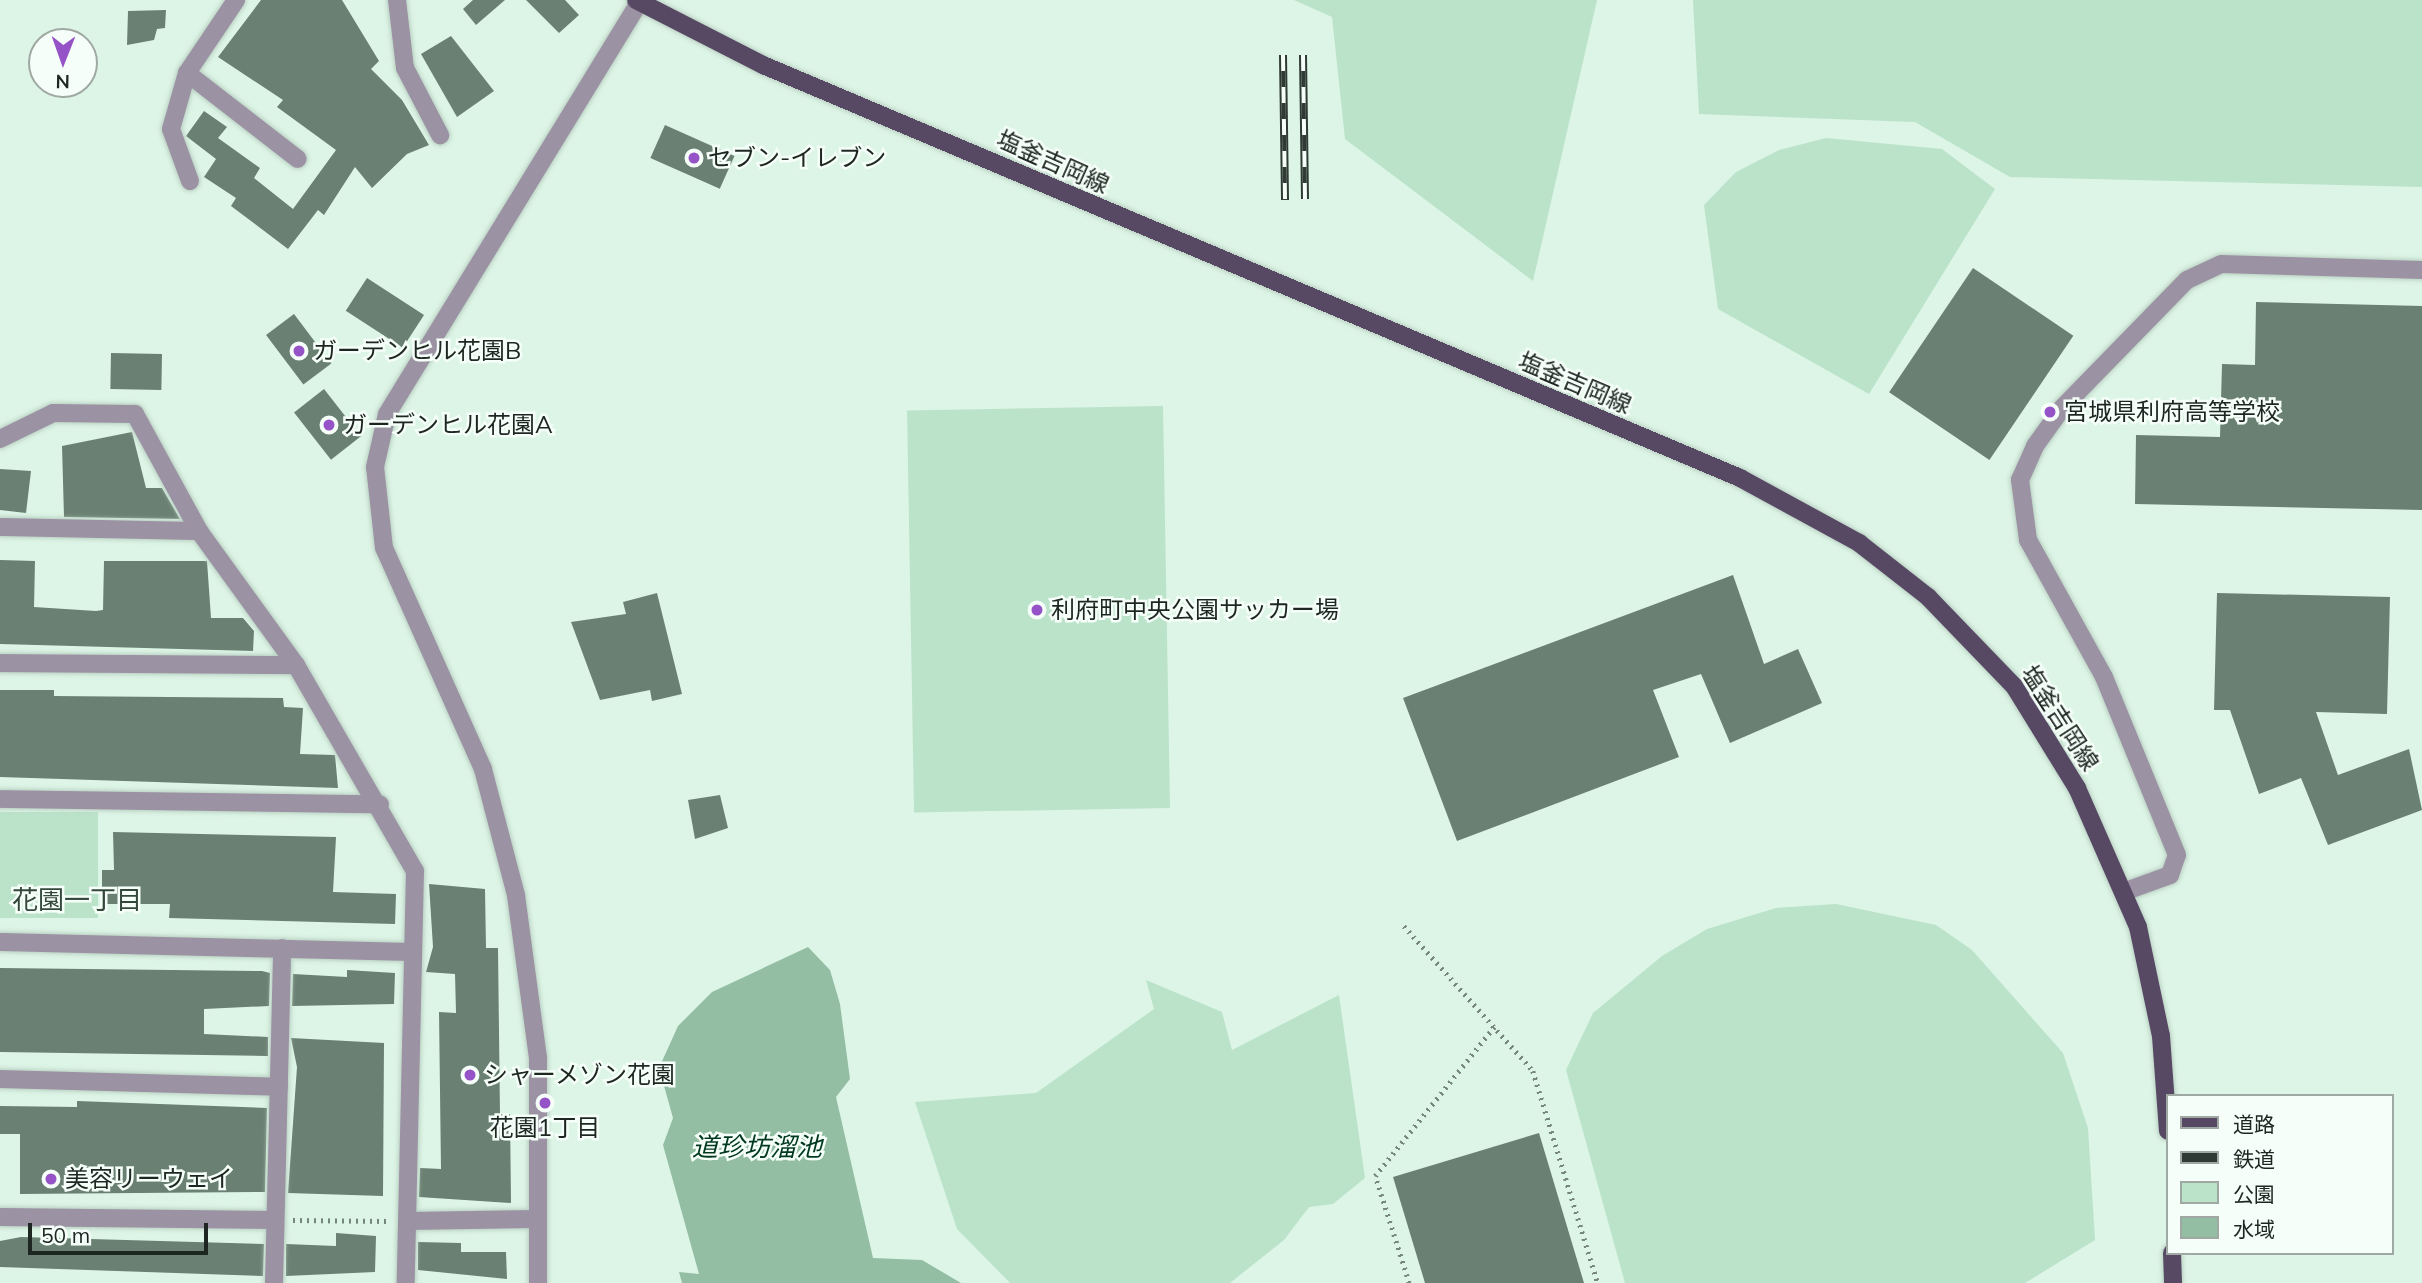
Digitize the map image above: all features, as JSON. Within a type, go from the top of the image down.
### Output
[{"type":"main road","name":"塩釜吉岡線","points":[[637,1],[763,65],[1740,478],[1848,537],[1928,597],[2014,686],[2077,788],[2126,891],[2150,974],[2166,1113]]},
{"type":"main road","points":[[2172,1255],[2173,1283]]},
{"type":"street","points":[[190,181],[171,129],[187,73],[236,0]]},
{"type":"street","points":[[397,0],[405,68],[440,135]]},
{"type":"street","points":[[538,1283],[538,1058],[516,895],[483,769],[384,548],[375,467],[387,414],[637,1]]},
{"type":"street","points":[[187,73],[298,159]]},
{"type":"street","points":[[2126,891],[2170,875],[2177,855],[2104,677],[2028,540],[2020,480],[2035,446],[2063,407],[2187,280],[2222,264],[2422,270]]},
{"type":"street","points":[[0,439],[53,414],[135,414],[199,531],[296,665],[380,804],[415,871],[406,1283]]},
{"type":"street","points":[[0,527],[199,531]]},
{"type":"street","points":[[0,663],[296,665]]},
{"type":"street","points":[[0,799],[380,804]]},
{"type":"street","points":[[0,942],[413,952]]},
{"type":"street","points":[[274,1283],[282,947]]},
{"type":"street","points":[[0,1079],[278,1087]]},
{"type":"street","points":[[0,1217],[275,1220]]},
{"type":"street","points":[[408,1221],[538,1219]]},
{"type":"path","points":[[1404,926],[1532,1071],[1598,1283]]},
{"type":"path","points":[[1409,1283],[1375,1176],[1494,1027]]},
{"type":"path","points":[[275,1220],[408,1221]]},
{"type":"green space","points":[[1294,0],[1597,0],[1533,281],[1345,139],[1332,17]]},
{"type":"green space","points":[[1693,0],[2422,0],[2422,187],[2010,177],[1915,122],[1699,114]]},
{"type":"green space","points":[[1826,138],[1942,149],[1995,189],[1869,394],[1718,309],[1704,205],[1736,172],[1779,150]]},
{"type":"green space","name":"利府町中央公園サッカー場","points":[[1163,406],[1170,808],[914,812],[907,410]]},
{"type":"green space","points":[[0,812],[98,812],[98,918],[0,918]]},
{"type":"green space","points":[[1836,904],[1936,925],[1972,950],[2063,1053],[2088,1128],[2095,1240],[2025,1283],[1625,1283],[1566,1070],[1593,1013],[1662,956],[1707,929],[1776,908]]},
{"type":"green space","points":[[1146,980],[1222,1012],[1232,1050],[1339,995],[1365,1178],[1333,1204],[1309,1207],[1284,1240],[1230,1283],[1010,1283],[957,1229],[915,1102],[1036,1093],[1154,1009]]},
{"type":"water","name":"道珍坊溜池","points":[[808,947],[830,970],[840,1004],[850,1079],[836,1097],[873,1258],[922,1260],[961,1283],[682,1283],[679,1272],[699,1274],[663,1145],[673,1118],[659,1068],[678,1026],[712,992]]},
{"type":"building","points":[[261,0],[342,0],[379,61],[371,69],[402,100],[429,145],[407,154],[372,188],[355,167],[324,215],[318,210],[288,249],[231,206],[236,198],[204,177],[216,159],[186,136],[204,111],[227,127],[218,138],[260,168],[254,178],[293,209],[336,150],[277,107],[283,100],[218,57]]},
{"type":"building","points":[[473,0],[505,0],[476,25],[463,9]]},
{"type":"building","points":[[526,0],[565,0],[579,15],[559,33]]},
{"type":"building","points":[[166,10],[165,28],[157,29],[154,40],[127,45],[128,11]]},
{"type":"building","points":[[451,36],[494,91],[457,117],[421,54]]},
{"type":"building","points":[[665,125],[734,156],[720,189],[650,158]]},
{"type":"building","points":[[1973,268],[2073,336],[1989,460],[1889,392]]},
{"type":"building","points":[[367,278],[424,315],[403,348],[346,311]]},
{"type":"building","points":[[2256,302],[2422,306],[2422,510],[2135,504],[2136,435],[2220,437],[2222,364],[2255,365]]},
{"type":"building","name":"ガーデンヒル花園B","points":[[294,314],[331,364],[303,385],[266,335]]},
{"type":"building","points":[[111,353],[162,354],[161,390],[110,389]]},
{"type":"building","name":"ガーデンヒル花園A","points":[[324,389],[361,436],[331,460],[294,412]]},
{"type":"building","points":[[132,432],[146,488],[162,488],[180,519],[64,517],[62,446]]},
{"type":"building","points":[[0,469],[31,471],[26,513],[0,510]]},
{"type":"building","points":[[0,560],[35,561],[34,607],[96,611],[103,610],[104,561],[207,561],[211,618],[243,618],[254,631],[253,651],[0,644]]},
{"type":"building","points":[[1733,575],[1764,664],[1798,649],[1822,703],[1730,743],[1701,674],[1653,690],[1679,757],[1457,841],[1403,698]]},
{"type":"building","points":[[657,593],[682,694],[652,701],[650,690],[600,700],[571,622],[626,614],[623,602]]},
{"type":"building","points":[[2217,593],[2390,597],[2387,714],[2316,712],[2338,775],[2409,749],[2422,810],[2328,845],[2301,778],[2259,794],[2230,710],[2214,710]]},
{"type":"building","points":[[0,690],[54,690],[54,696],[283,698],[284,707],[303,708],[300,754],[335,755],[338,788],[0,777]]},
{"type":"building","points":[[720,795],[728,828],[695,839],[688,800]]},
{"type":"building","points":[[113,832],[336,837],[333,892],[396,894],[395,924],[169,918],[170,904],[102,904],[102,870],[114,870]]},
{"type":"building","points":[[429,884],[485,889],[486,948],[498,948],[500,1114],[510,1114],[511,1203],[419,1197],[420,1168],[441,1169],[439,1012],[456,1013],[455,974],[426,972],[433,947]]},
{"type":"building","points":[[0,968],[270,973],[269,1006],[204,1009],[204,1034],[268,1037],[268,1056],[0,1052]]},
{"type":"building","points":[[347,970],[395,973],[394,1004],[292,1006],[293,974],[347,977]]},
{"type":"building","points":[[291,1038],[384,1043],[383,1196],[288,1193],[297,1067]]},
{"type":"building","points":[[77,1101],[267,1108],[265,1192],[20,1194],[20,1134],[0,1134],[0,1106],[77,1107]]},
{"type":"building","points":[[1539,1133],[1584,1283],[1425,1283],[1393,1177]]},
{"type":"building","points":[[336,1233],[376,1236],[375,1272],[286,1276],[286,1244],[336,1246]]},
{"type":"building","points":[[21,1237],[264,1244],[263,1276],[0,1267],[0,1241]]},
{"type":"building","points":[[418,1242],[461,1243],[461,1252],[506,1252],[507,1279],[418,1270]]},
{"type":"railway","points":[[1283,55],[1285,200]]},
{"type":"railway","points":[[1303,55],[1305,199]]},
{"type":"place","name":"セブン-イレブン","points":[[694,158]]},
{"type":"place","name":"ガーデンヒル花園B","points":[[299,351]]},
{"type":"place","name":"宮城県利府高等学校","points":[[2050,412]]},
{"type":"place","name":"ガーデンヒル花園A","points":[[329,425]]},
{"type":"place","name":"利府町中央公園サッカー場","points":[[1037,610]]},
{"type":"place","name":"シャーメゾン花園","points":[[470,1075]]},
{"type":"place","name":"花園1丁目","points":[[545,1103]]},
{"type":"place","name":"美容リーウェイ","points":[[51,1179]]},
{"type":"district","name":"花園一丁目","points":[[77,900]]}]
